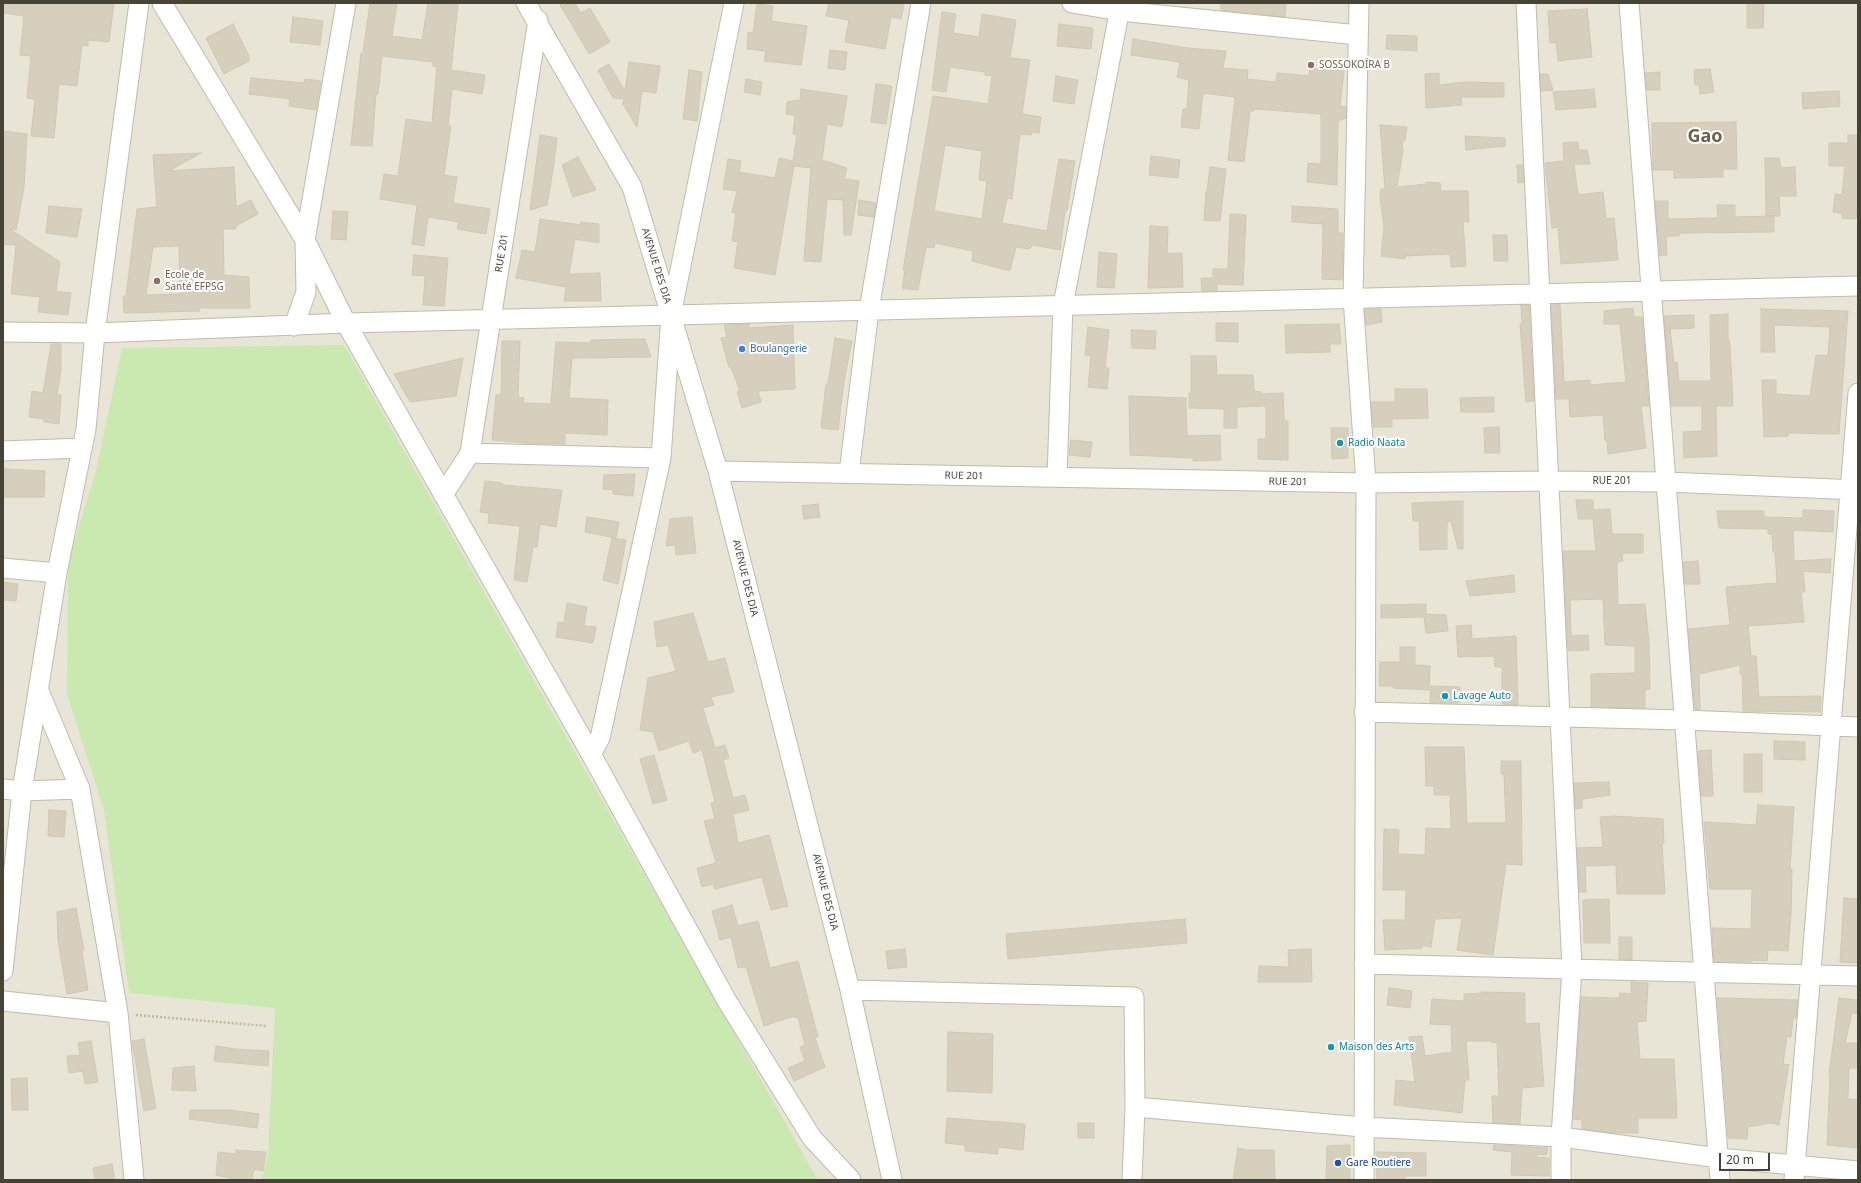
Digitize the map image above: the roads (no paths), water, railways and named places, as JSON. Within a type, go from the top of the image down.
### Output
[{"type":"street","points":[[3,971],[22,791],[57,573],[86,429],[94,334],[139,3]]},
{"type":"street","points":[[162,3],[305,240],[346,323],[590,754],[726,1001],[812,1138],[851,1180]]},
{"type":"street","points":[[294,326],[306,292],[305,240],[346,3]]},
{"type":"street","name":"AVENUE DES DIA","points":[[526,3],[632,187],[718,471],[850,990],[892,1180]]},
{"type":"street","name":"RUE 201","points":[[443,495],[470,453],[540,3]]},
{"type":"street","points":[[590,754],[600,738],[661,458],[671,315],[734,3]]},
{"type":"street","points":[[849,473],[869,310],[921,3]]},
{"type":"street","points":[[1072,3],[1120,7],[1358,35]]},
{"type":"street","points":[[1358,3],[1353,298],[1366,483],[1364,712],[1364,1180]]},
{"type":"street","points":[[1526,3],[1572,968],[1561,1137],[1561,1180]]},
{"type":"street","points":[[1629,3],[1720,1180]]},
{"type":"street","points":[[1057,477],[1063,305],[1120,7]]},
{"type":"street","points":[[3,332],[94,334],[346,323],[491,319],[1353,298],[1539,295],[1858,286]]},
{"type":"street","points":[[1794,1172],[1831,726],[1854,490],[1858,393]]},
{"type":"street","points":[[3,451],[82,448]]},
{"type":"street","points":[[470,453],[661,458]]},
{"type":"street","name":"RUE 201","points":[[718,471],[1366,483],[1548,481],[1666,482],[1854,490]]},
{"type":"street","points":[[3,568],[57,573]]},
{"type":"street","points":[[39,691],[80,789],[118,1013],[134,1180]]},
{"type":"street","points":[[1364,712],[1685,720],[1858,727]]},
{"type":"street","points":[[3,789],[22,791],[80,789]]},
{"type":"street","points":[[1364,964],[1704,971],[1810,976],[1858,976]]},
{"type":"street","points":[[850,990],[1134,997],[1135,1107],[1132,1180]]},
{"type":"street","points":[[3,1002],[118,1013]]},
{"type":"street","points":[[1135,1107],[1363,1127],[1561,1137],[1719,1158],[1794,1172],[1858,1170]]},
{"type":"place","name":"SOSSOKOÏRA B","points":[[1311,65]]},
{"type":"place","name":"Ecole de Santé EFPSG","points":[[157,281]]},
{"type":"place","name":"Boulangerie","points":[[742,349]]},
{"type":"place","name":"Radio Naata","points":[[1340,443]]},
{"type":"place","name":"Lavage Auto","points":[[1445,696]]},
{"type":"place","name":"Maison des Arts","points":[[1331,1047]]},
{"type":"place","name":"Gare Routiere","points":[[1338,1163]]},
{"type":"district","name":"Gao","points":[[1705,137]]}]
